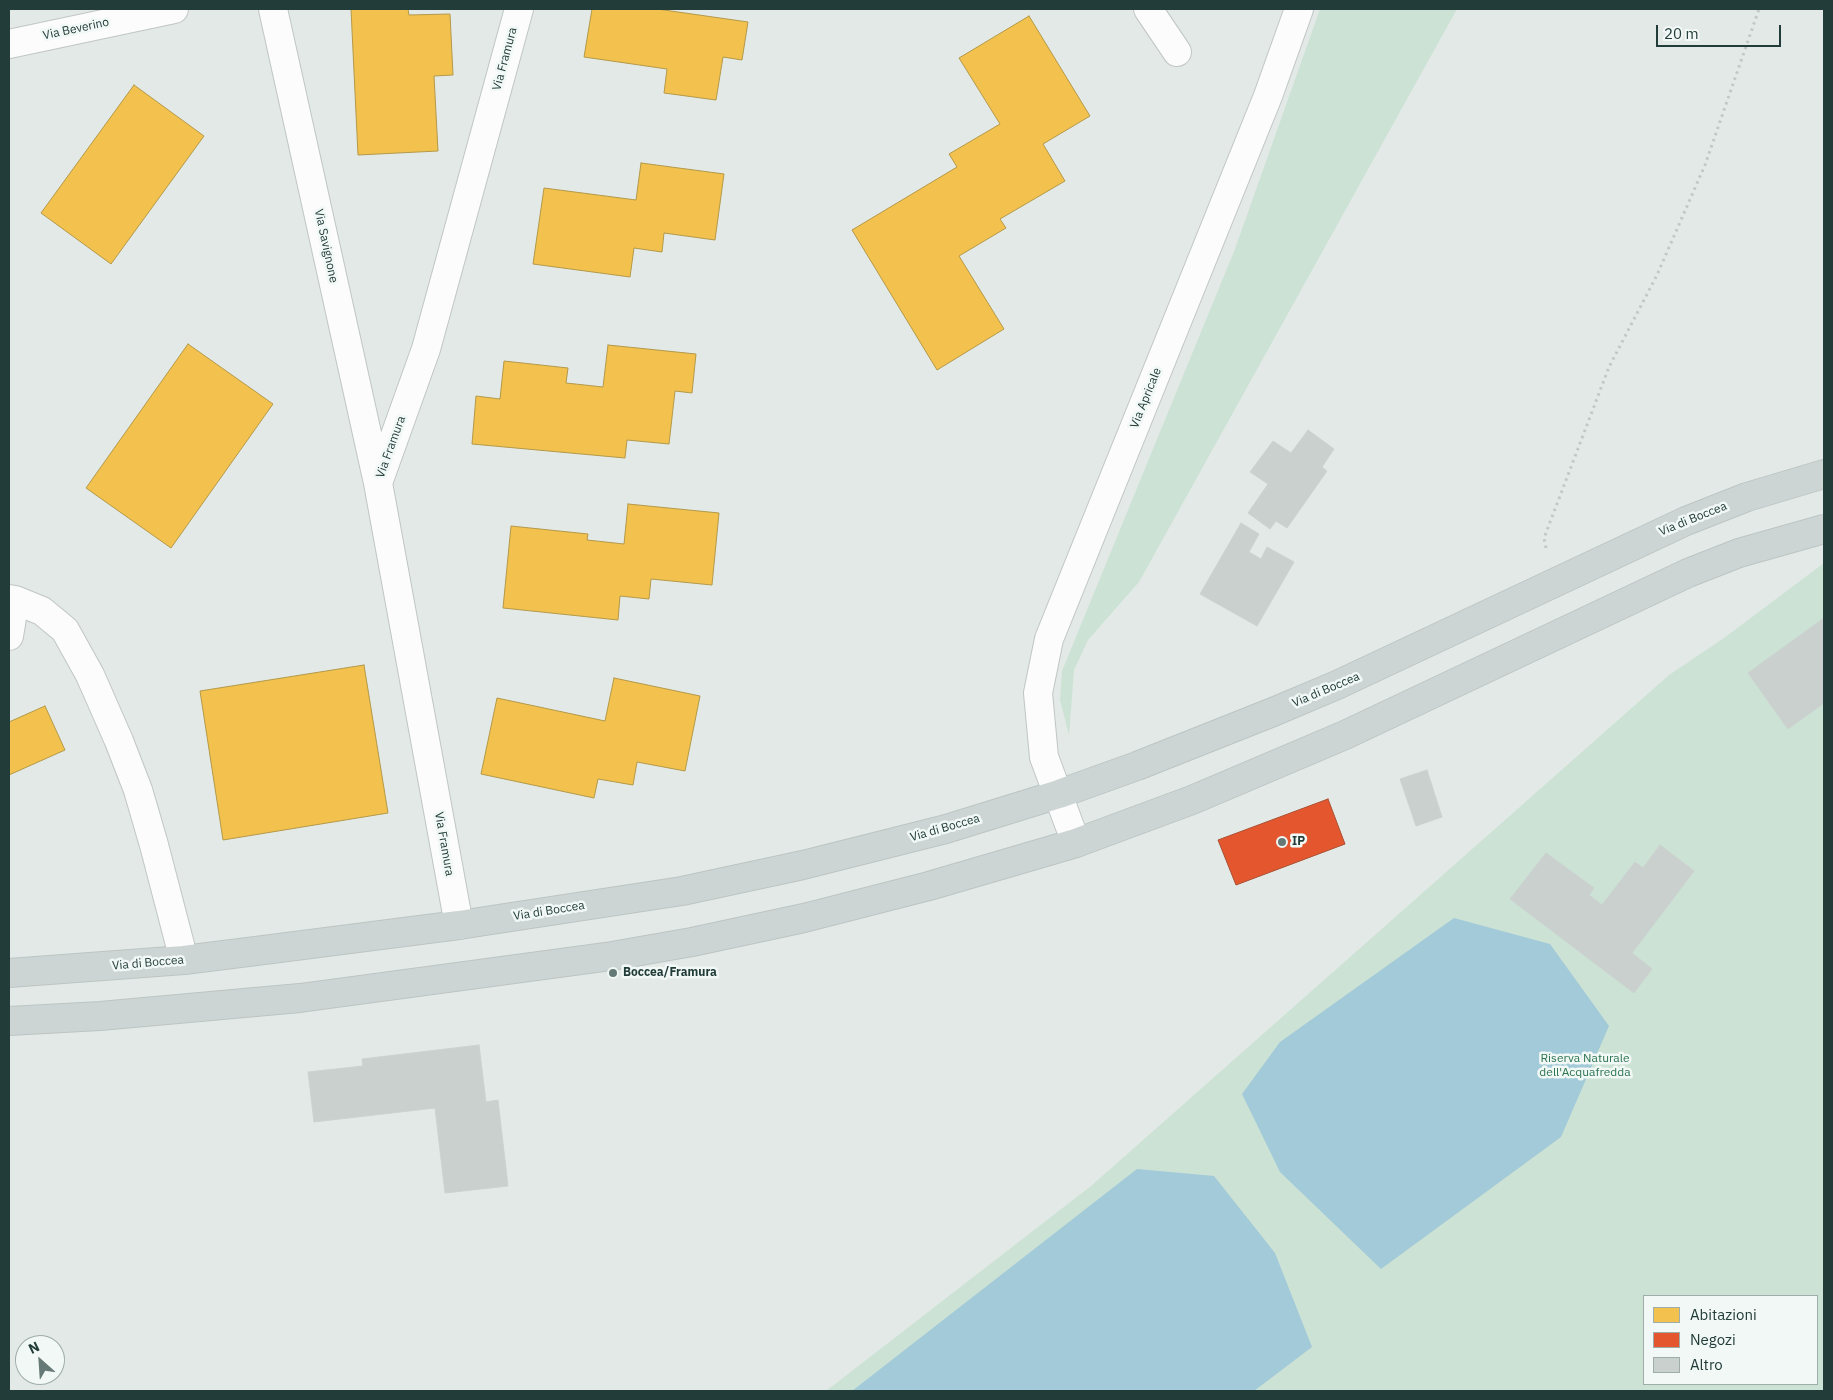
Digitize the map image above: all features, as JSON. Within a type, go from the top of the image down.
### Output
[{"type":"main road","name":"Via di Boccea","points":[[9,973],[184,960],[459,924],[682,891],[860,851],[936,831],[1059,794],[1136,766],[1337,686],[1686,521],[1748,497],[1824,474]]},
{"type":"main road","points":[[9,1021],[100,1016],[300,998],[622,954],[804,918],[929,886],[1076,843],[1201,796],[1328,742],[1688,573],[1738,553],[1824,529]]},
{"type":"street","name":"Via Beverino","points":[[9,44],[174,9]]},
{"type":"street","name":"Via Savignone","points":[[274,9],[378,483]]},
{"type":"street","name":"Via Framura","points":[[459,924],[378,483],[426,349],[519,9]]},
{"type":"street","points":[[1148,9],[1177,52]]},
{"type":"street","name":"Via Apricale","points":[[1076,843],[1044,757],[1038,693],[1049,639],[1264,106],[1299,9]]},
{"type":"street","points":[[9,636],[12,599],[42,611],[65,630],[90,675],[138,790],[184,960]]},
{"type":"path","points":[[1554,583],[1544,538],[1610,367],[1657,275],[1705,165],[1759,9]]},
{"type":"green space","points":[[1320,9],[1457,9],[1139,582],[1088,640],[1074,670],[1069,735],[1060,700],[1062,671],[1235,249]]},
{"type":"green space","name":"Riserva Naturale dell'Acquafredda","points":[[1824,563],[1824,1391],[826,1391],[1091,1186],[1669,675],[1724,638]]},
{"type":"water","points":[[1454,918],[1550,944],[1609,1026],[1561,1137],[1381,1269],[1280,1172],[1242,1094],[1280,1042]]},
{"type":"water","points":[[1137,1169],[1214,1176],[1275,1253],[1312,1347],[1254,1391],[852,1391]]},
{"type":"building: Abitazioni","points":[[351,9],[408,9],[409,15],[450,14],[453,75],[434,76],[438,151],[358,155]]},
{"type":"building: Abitazioni","points":[[592,9],[657,9],[748,22],[742,60],[723,57],[716,100],[664,93],[667,69],[584,57]]},
{"type":"building: Abitazioni","points":[[1029,16],[1090,116],[1043,144],[1065,181],[1000,219],[1006,228],[959,256],[1004,329],[937,370],[852,230],[957,167],[949,154],[1000,124],[959,58]]},
{"type":"building: Abitazioni","points":[[134,85],[204,136],[111,264],[41,213]]},
{"type":"building: Abitazioni","points":[[641,163],[724,174],[715,240],[664,233],[662,252],[634,248],[630,277],[533,264],[544,188],[636,200]]},
{"type":"building: Abitazioni","points":[[188,344],[273,404],[171,548],[86,488]]},
{"type":"building: Abitazioni","points":[[608,345],[696,354],[692,393],[675,391],[669,444],[627,440],[625,458],[472,444],[476,396],[500,399],[504,361],[568,368],[566,383],[603,387]]},
{"type":"building: Abitazioni","points":[[628,504],[719,513],[712,585],[651,579],[649,599],[620,596],[618,620],[503,608],[511,526],[588,534],[587,540],[624,544]]},
{"type":"building: Abitazioni","points":[[364,665],[388,813],[223,840],[200,691]]},
{"type":"building: Abitazioni","points":[[614,678],[700,696],[685,771],[637,762],[633,785],[598,779],[594,798],[481,774],[497,698],[605,721]]},
{"type":"building: Abitazioni","points":[[45,706],[65,750],[9,775],[9,722]]},
{"type":"building: Negozi","name":"IP","points":[[1328,799],[1345,844],[1236,885],[1218,840]]},
{"type":"building: Altro","points":[[1308,430],[1334,449],[1322,467],[1327,471],[1287,528],[1276,521],[1270,529],[1248,513],[1268,484],[1250,472],[1273,441],[1291,453]]},
{"type":"building: Altro","points":[[1241,523],[1259,534],[1249,552],[1261,559],[1267,547],[1294,562],[1257,626],[1200,594]]},
{"type":"building: Altro","points":[[1824,618],[1824,703],[1788,729],[1748,673]]},
{"type":"building: Altro","points":[[1427,770],[1442,817],[1416,826],[1400,779]]},
{"type":"building: Altro","points":[[1660,845],[1694,871],[1632,953],[1652,969],[1634,993],[1510,899],[1546,853],[1594,888],[1589,895],[1602,905],[1635,862],[1643,868]]},
{"type":"building: Altro","points":[[479,1045],[486,1102],[498,1100],[508,1186],[445,1193],[435,1108],[314,1122],[308,1072],[363,1066],[362,1059]]},
{"type":"place","name":"IP","points":[[1282,842]]},
{"type":"place","name":"Boccea/Framura","points":[[613,973]]}]
